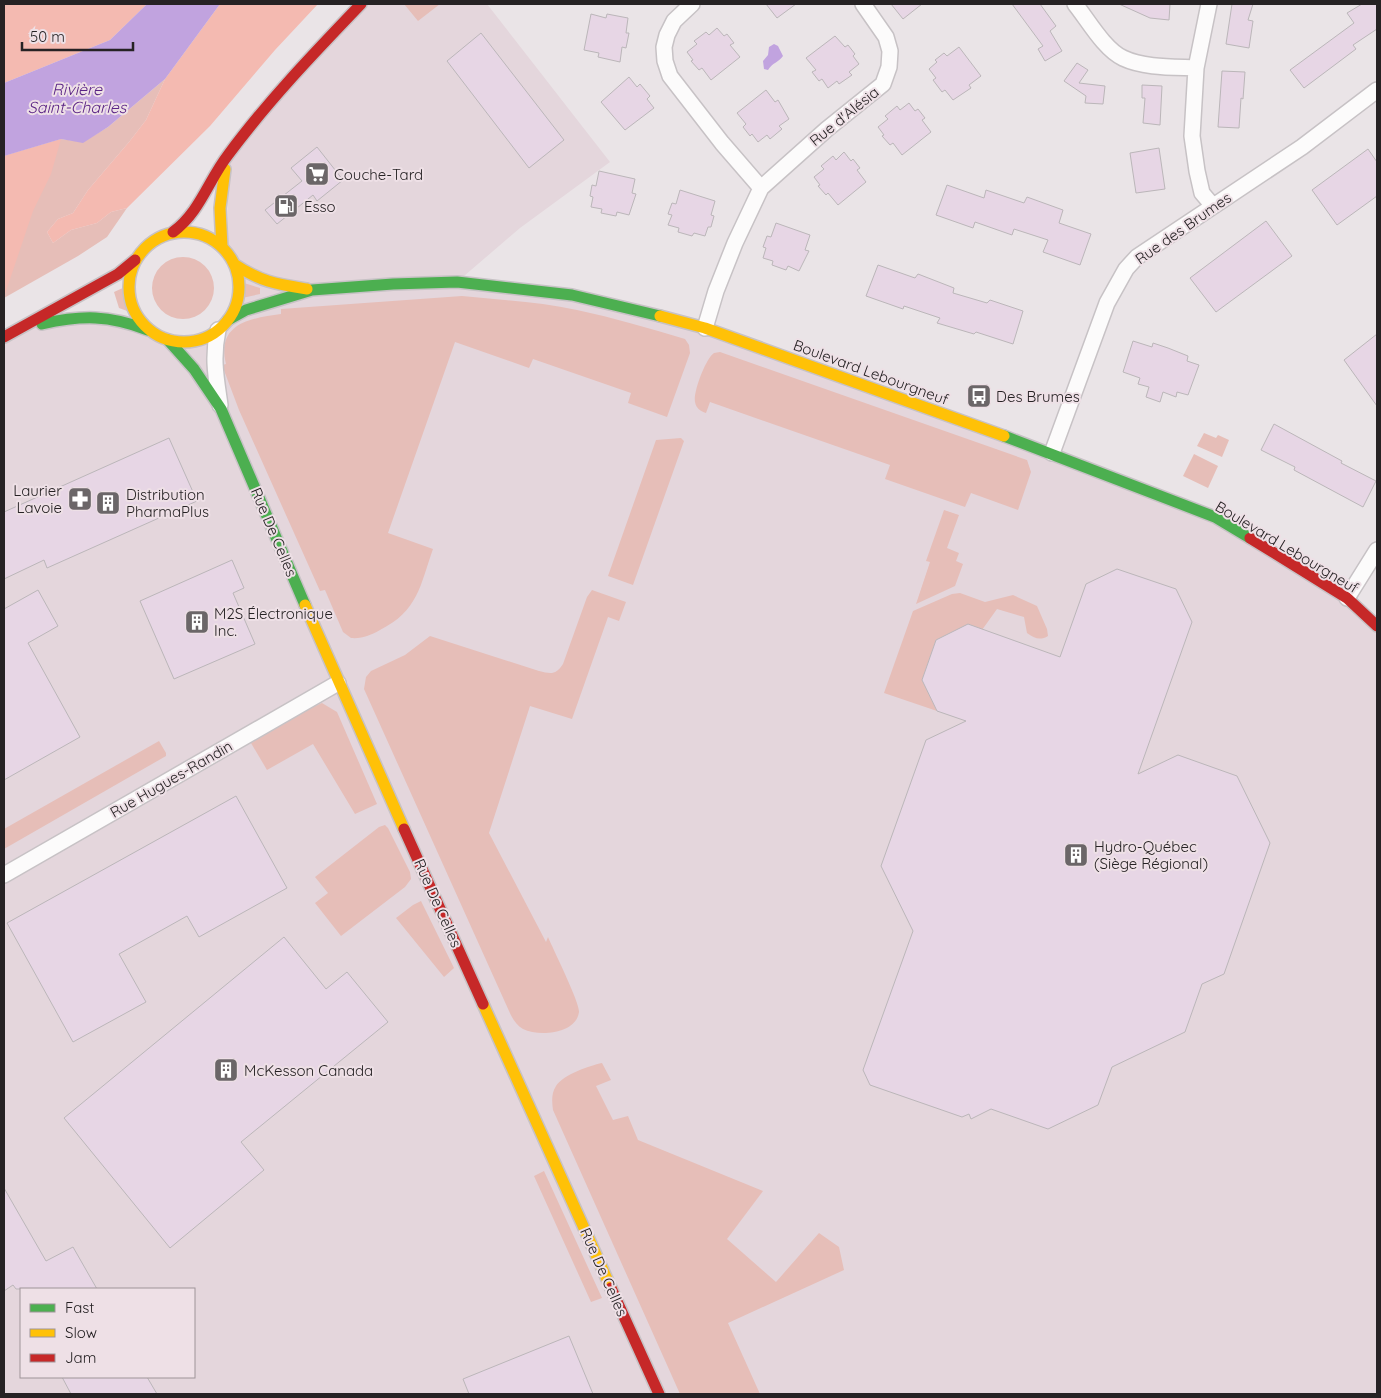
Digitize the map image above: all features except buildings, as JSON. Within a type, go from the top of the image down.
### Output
[{"type":"main road","points":[[4,337],[118,274],[135,260],[145,247],[158,238],[173,232],[184,223],[193,212],[227,156],[290,78],[361,4]]},
{"type":"main road","points":[[222,247],[219,200],[227,156]]},
{"type":"main road","points":[[20,329],[71,317],[111,317],[148,330],[168,340],[180,342],[199,340],[223,325],[237,300],[239,286],[234,264],[222,247],[212,239],[200,234],[173,232]]},
{"type":"main road","points":[[135,260],[130,274],[128,289],[131,304],[138,318],[148,330]]},
{"type":"main road","name":"Boulevard Lebourgneuf","points":[[234,264],[251,275],[270,282],[312,290]]},
{"type":"main road","name":"Boulevard Lebourgneuf","points":[[223,325],[246,310],[312,290],[393,284],[457,282],[572,295],[630,308],[705,328],[1052,453],[1215,517],[1347,598],[1377,626]]},
{"type":"main road","name":"Rue De Celles","points":[[168,340],[194,369],[221,409],[338,683],[659,1394]]},
{"type":"street","points":[[692,4],[674,22],[667,36],[665,54],[670,76],[716,136],[761,188]]},
{"type":"street","name":"Rue d'Alésia","points":[[705,328],[716,291],[735,243],[761,188],[827,128],[883,84],[891,54],[886,36],[863,4]]},
{"type":"street","points":[[1075,4],[1106,44],[1123,58],[1144,64],[1196,68]]},
{"type":"street","points":[[1209,4],[1196,68],[1192,136],[1202,193],[1213,206]]},
{"type":"street","name":"Rue des Brumes","points":[[1052,453],[1107,303],[1126,269],[1137,256],[1302,146],[1377,90]]},
{"type":"street","name":"Rue De Celles","points":[[221,409],[214,348],[223,325]]},
{"type":"street","points":[[1347,598],[1377,550]]},
{"type":"street","name":"Rue Hugues-Randin","points":[[4,875],[338,683]]},
{"type":"shaded area","points":[[4,4],[147,4],[110,40],[4,83]]},
{"type":"shaded area","points":[[220,4],[318,4],[275,50],[210,126],[127,208],[111,212],[97,223],[71,230],[53,243],[47,232],[58,219],[73,213],[88,190],[146,120],[165,79]]},
{"type":"shaded area","points":[[361,4],[487,4],[610,162],[520,228],[457,282],[630,308],[1215,517],[1377,626],[1377,1394],[4,1394],[4,337],[71,317],[148,330],[161,337],[180,342],[199,340],[218,330],[234,309],[239,286],[238,277],[228,253],[227,156]]},
{"type":"shaded area","points":[[404,4],[440,4],[418,21]]},
{"type":"shaded area","points":[[165,79],[146,120],[88,190],[73,213],[58,219],[47,232],[53,243],[71,230],[97,223],[111,212],[127,208],[107,237],[78,256],[4,298],[4,156],[61,139],[83,142],[108,127]]},
{"type":"shaded area","points":[[61,139],[51,174],[33,211],[4,297],[4,156]]},
{"type":"shaded area","points":[[177,257],[189,257],[205,266],[212,276],[214,288],[212,300],[205,310],[189,319],[177,319],[166,314],[157,305],[152,294],[152,282],[157,271],[166,262]]},
{"type":"shaded area","points":[[244,283],[260,288],[260,294],[242,298]]},
{"type":"shaded area","points":[[125,287],[130,312],[119,308],[114,292]]},
{"type":"shaded area","points":[[462,296],[549,305],[604,316],[685,339],[689,345],[690,353],[667,417],[628,403],[631,393],[533,359],[529,368],[455,342],[388,533],[433,549],[425,575],[410,606],[393,623],[373,634],[351,638],[343,632],[325,590],[320,591],[239,410],[222,365],[226,364],[224,351],[226,340],[238,326],[247,321],[281,314],[281,309]]},
{"type":"shaded area","points":[[720,352],[1027,460],[1031,472],[1018,510],[971,493],[965,507],[885,479],[890,465],[710,402],[706,413],[702,411],[697,408],[695,402],[698,383],[711,356],[714,353]]},
{"type":"shaded area","points":[[1204,433],[1216,438],[1218,435],[1229,440],[1222,457],[1197,446]]},
{"type":"shaded area","points":[[681,438],[684,441],[633,585],[608,576],[656,440]]},
{"type":"shaded area","points":[[1194,454],[1218,466],[1208,488],[1183,476]]},
{"type":"shaded area","points":[[944,510],[959,515],[947,548],[959,553],[956,561],[963,564],[955,586],[916,604],[930,562],[926,561]]},
{"type":"shaded area","points":[[592,590],[626,602],[619,621],[608,617],[572,719],[530,706],[489,833],[546,942],[548,937],[578,1007],[579,1012],[571,1025],[556,1032],[538,1033],[523,1029],[511,1016],[364,689],[366,677],[371,671],[405,655],[430,636],[539,671],[555,672],[563,664],[587,597]]},
{"type":"shaded area","points":[[960,593],[985,602],[1013,595],[1037,606],[1048,636],[1040,639],[1032,636],[1027,633],[1024,617],[997,609],[982,630],[967,625],[936,640],[922,680],[937,711],[884,693],[913,611],[952,594]]},
{"type":"shaded area","points":[[322,703],[337,712],[377,804],[355,814],[313,744],[267,770],[251,743]]},
{"type":"shaded area","points":[[159,741],[166,756],[4,849],[4,829]]},
{"type":"shaded area","points":[[385,825],[410,872],[411,879],[405,887],[341,936],[315,903],[328,893],[315,877],[379,827]]},
{"type":"shaded area","points":[[421,901],[454,968],[444,977],[396,918]]},
{"type":"shaded area","points":[[602,1063],[611,1080],[596,1086],[613,1120],[628,1116],[638,1140],[763,1191],[727,1239],[776,1282],[819,1233],[839,1247],[844,1270],[728,1323],[760,1394],[680,1394],[553,1110],[553,1092],[560,1082],[577,1071]]},
{"type":"shaded area","points":[[544,1171],[602,1298],[591,1302],[534,1176]]},
{"type":"water","name":"Rivière Saint-Charles","points":[[147,4],[220,4],[165,79],[108,127],[83,143],[61,139],[4,156],[4,83],[110,40]]},
{"type":"water","points":[[774,44],[778,46],[783,56],[768,70],[764,69],[763,61],[768,55],[769,47]]},
{"type":"traffic: fast","points":[[228,320],[246,310],[312,290],[393,284],[457,282],[572,295],[660,316]]},
{"type":"traffic: fast","points":[[42,324],[70,319],[95,318],[121,321],[148,330]]},
{"type":"traffic: fast","points":[[168,340],[194,369],[221,409],[305,605]]},
{"type":"traffic: fast","points":[[1004,436],[1215,517],[1250,538]]},
{"type":"traffic: slow","points":[[222,247],[220,208],[225,169]]},
{"type":"traffic: slow","points":[[184,232],[205,236],[223,248],[235,266],[239,287],[235,308],[223,326],[205,338],[184,342],[163,338],[145,326],[133,308],[129,287],[133,266],[145,248],[163,236],[184,232]]},
{"type":"traffic: slow","points":[[234,264],[252,275],[269,281],[307,289]]},
{"type":"traffic: slow","points":[[660,316],[705,328],[1004,436]]},
{"type":"traffic: slow","points":[[305,605],[404,829]]},
{"type":"traffic: slow","points":[[483,1004],[611,1288]]},
{"type":"traffic: jam","points":[[173,232],[197,206],[221,165],[275,96],[361,4]]},
{"type":"traffic: jam","points":[[4,337],[118,274],[135,260]]},
{"type":"traffic: jam","points":[[1250,538],[1347,598],[1377,626]]},
{"type":"traffic: jam","points":[[404,829],[483,1004]]},
{"type":"traffic: jam","points":[[611,1288],[659,1394]]},
{"type":"place","name":"Couche-Tard","points":[[317,174]]},
{"type":"place","name":"Esso","points":[[286,206]]},
{"type":"place","name":"Des Brumes","points":[[979,396]]},
{"type":"place","name":"Laurier Lavoie","points":[[80,499]]},
{"type":"place","name":"Distribution PharmaPlus","points":[[108,503]]},
{"type":"place","name":"M2S Électronique Inc.","points":[[197,622]]},
{"type":"place","name":"Hydro-Québec (Siège Régional)","points":[[1076,855]]},
{"type":"place","name":"McKesson Canada","points":[[226,1070]]}]
